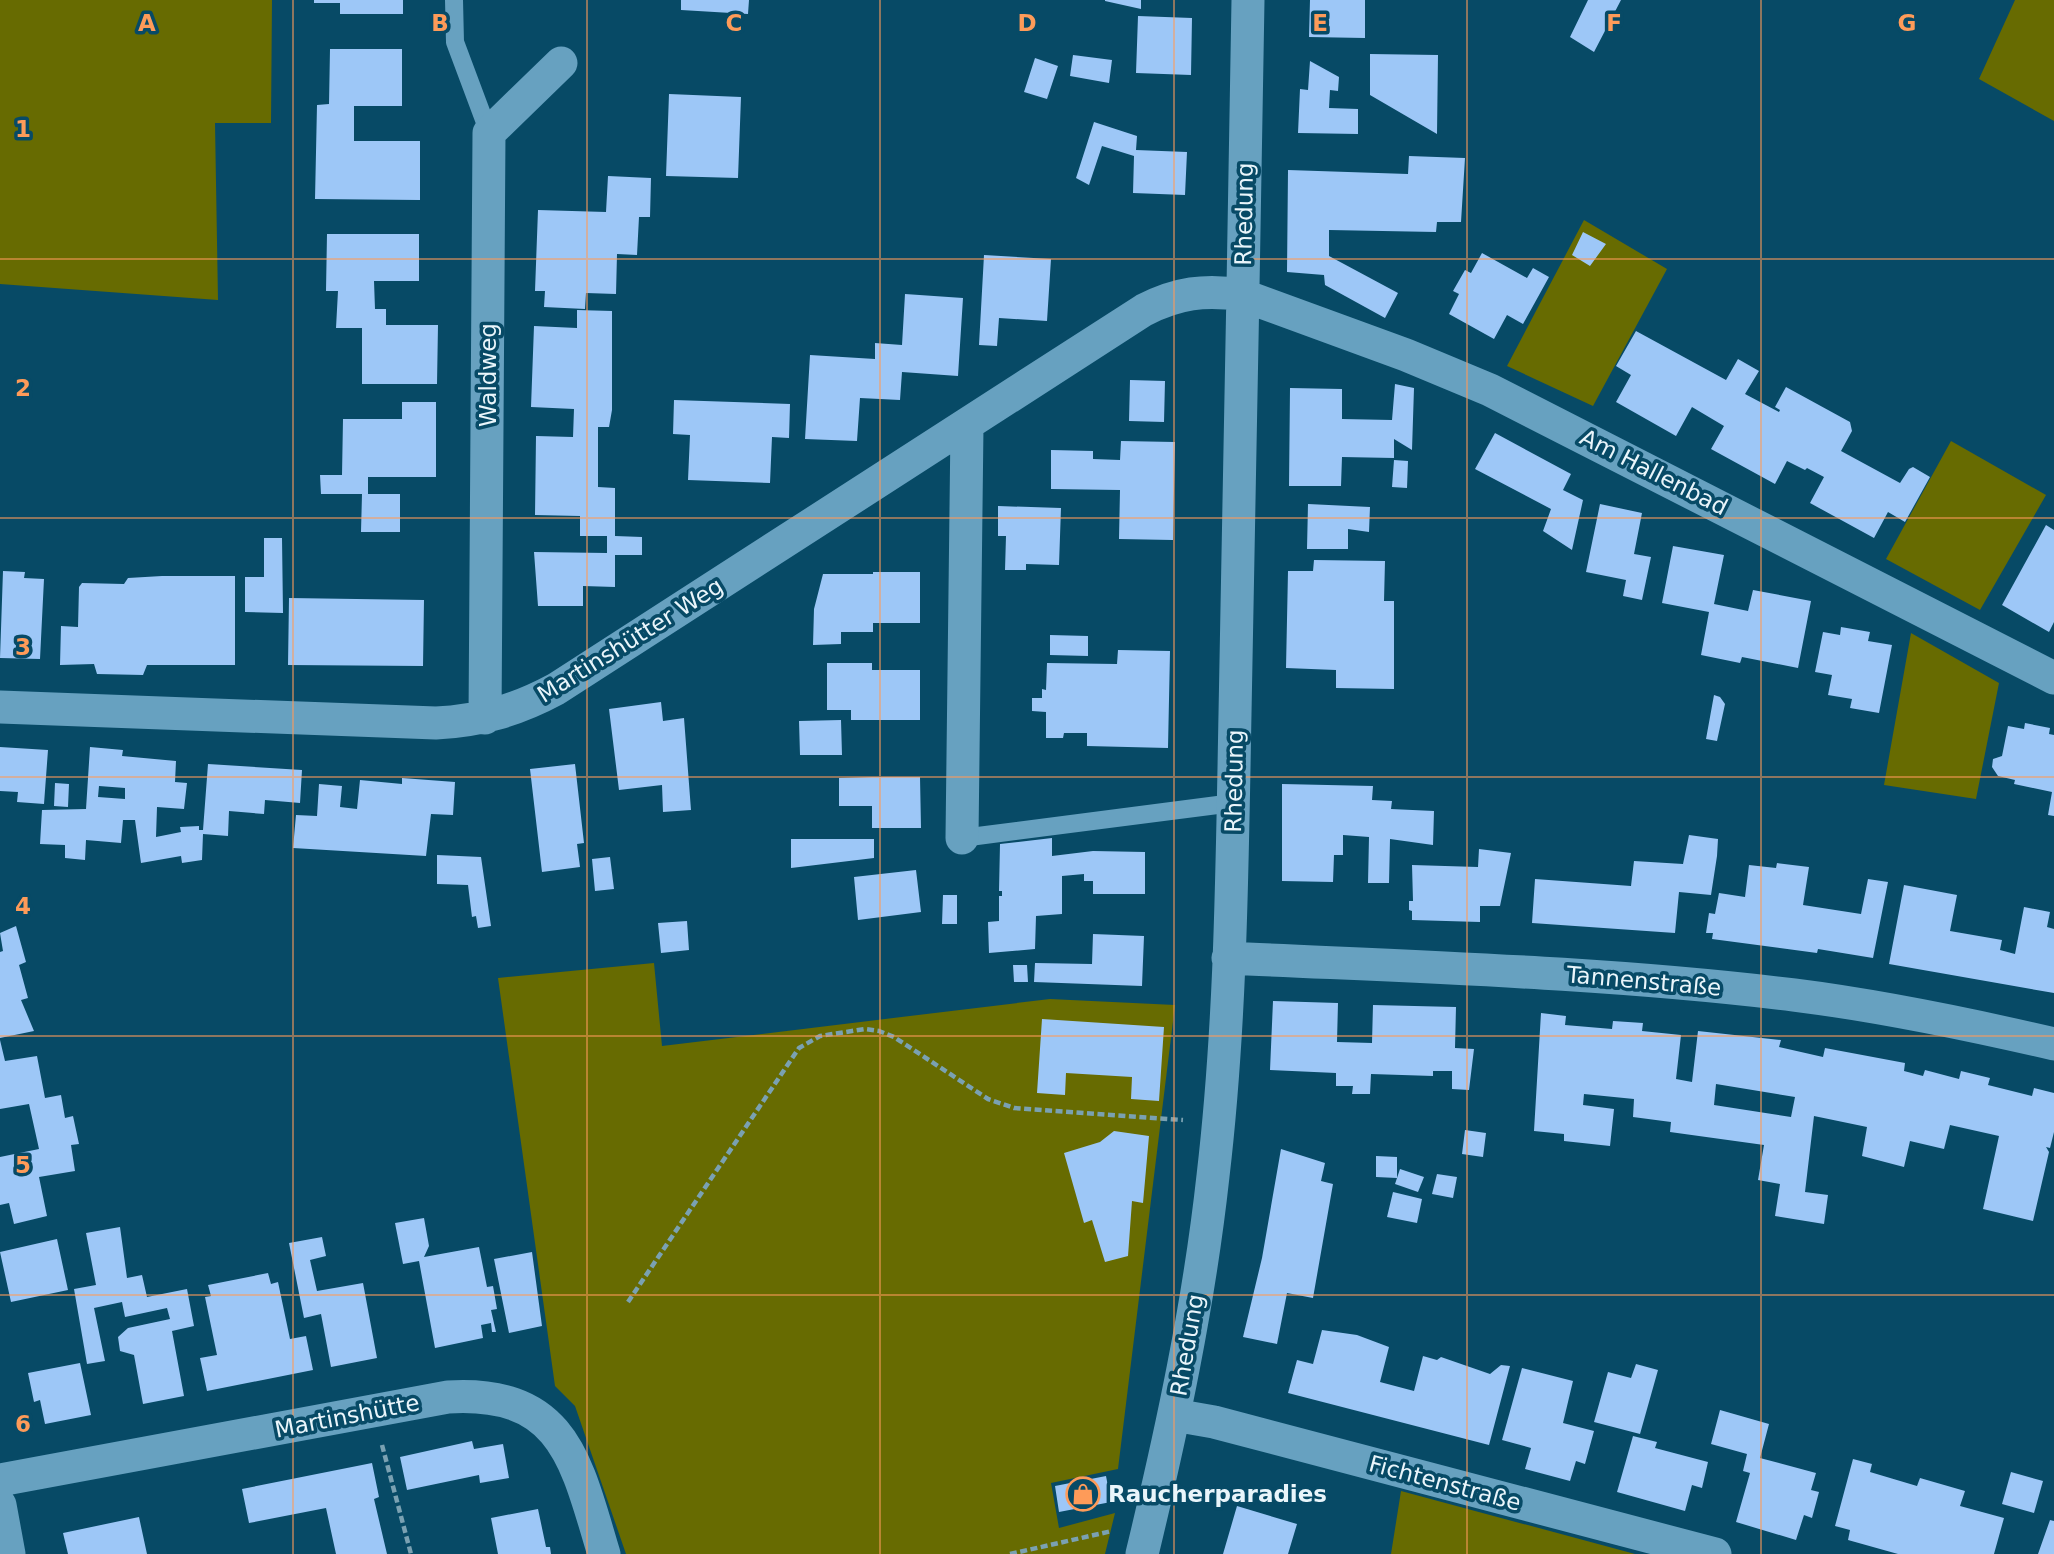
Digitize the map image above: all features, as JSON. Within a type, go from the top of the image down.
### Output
[{"type":"street","name":"Rhedung","points":[[1142,1554],[1174,1415],[1202,1261],[1218,1122],[1228,958],[1233,803],[1248,0]]},
{"type":"street","points":[[489,133],[561,62]]},
{"type":"street","name":"Waldweg","points":[[485,718],[489,133]]},
{"type":"street","name":"Martinshütter Weg","points":[[0,707],[429,722],[485,718],[519,707],[556,689],[1165,299],[1201,291],[1242,295]]},
{"type":"street","name":"Am Hallenbad","points":[[1242,295],[1406,355],[1490,390],[2054,678]]},
{"type":"street","points":[[962,838],[967,426]]},
{"type":"street","name":"Tannenstraße","points":[[1228,958],[1488,969],[1638,979],[1782,993],[1885,1009],[2054,1044]]},
{"type":"street","name":"Martinshütte","points":[[0,1480],[471,1395],[513,1403],[550,1425],[575,1462],[604,1554]]},
{"type":"street","name":"Fichtenstraße","points":[[1174,1415],[1214,1422],[1715,1554]]},
{"type":"street","points":[[0,1505],[9,1554]]},
{"type":"lane","points":[[454,0],[455,42],[489,133]]},
{"type":"lane","points":[[962,838],[1233,803]]},
{"type":"path","points":[[628,1302],[799,1048],[813,1038],[865,1029],[888,1033],[976,1092],[1014,1108],[1218,1122]]},
{"type":"path","points":[[373,1411],[411,1554]]},
{"type":"path","points":[[1010,1554],[1150,1522]]},
{"type":"shaded area","points":[[0,0],[272,0],[271,123],[215,123],[218,300],[0,284]]},
{"type":"shaded area","points":[[2015,0],[2054,0],[2054,121],[1979,79]]},
{"type":"shaded area","points":[[1584,220],[1667,269],[1593,406],[1507,366]]},
{"type":"shaded area","points":[[1951,441],[2046,495],[1980,610],[1886,559]]},
{"type":"shaded area","points":[[1911,633],[1999,683],[1976,799],[1884,785]]},
{"type":"shaded area","points":[[654,963],[662,1046],[1050,999],[1175,1005],[1118,1469],[1051,1483],[1059,1528],[1115,1513],[1105,1554],[626,1554],[575,1406],[555,1386],[498,978]]},
{"type":"shaded area","points":[[1401,1491],[1635,1554],[1391,1554]]},
{"type":"building","points":[[314,0],[403,0],[403,14],[340,14],[340,3],[314,3]]},
{"type":"building","points":[[681,0],[749,0],[748,14],[681,10]]},
{"type":"building","points":[[1141,0],[1141,9],[1105,1]]},
{"type":"building","points":[[1310,0],[1365,0],[1365,38],[1309,37]]},
{"type":"building","points":[[1588,0],[1621,0],[1594,52],[1570,37]]},
{"type":"building","points":[[1138,16],[1192,18],[1191,75],[1136,73]]},
{"type":"building","points":[[330,49],[402,49],[402,106],[354,106],[354,141],[420,141],[420,200],[315,199],[317,105],[329,104]]},
{"type":"building","points":[[1370,54],[1438,55],[1437,134],[1370,95]]},
{"type":"building","points":[[1073,55],[1112,60],[1109,83],[1070,76]]},
{"type":"building","points":[[1035,58],[1058,66],[1047,99],[1024,92]]},
{"type":"building","points":[[1310,61],[1339,77],[1338,91],[1330,90],[1329,108],[1358,109],[1358,134],[1298,133],[1300,89],[1308,90]]},
{"type":"building","points":[[669,94],[741,97],[738,178],[666,176]]},
{"type":"building","points":[[1094,122],[1137,136],[1136,150],[1187,152],[1185,195],[1133,193],[1134,156],[1102,146],[1089,185],[1076,178]]},
{"type":"building","points":[[1409,156],[1465,158],[1461,222],[1437,222],[1436,232],[1329,230],[1329,256],[1398,293],[1385,318],[1325,285],[1324,275],[1287,272],[1288,170],[1408,174]]},
{"type":"building","points":[[608,176],[651,178],[650,217],[639,217],[637,255],[617,254],[616,294],[586,293],[585,309],[544,307],[545,291],[535,291],[538,210],[606,212]]},
{"type":"building","points":[[1583,232],[1606,244],[1590,266],[1572,255]]},
{"type":"building","points":[[327,234],[419,234],[419,281],[374,281],[375,309],[386,309],[386,325],[438,325],[437,384],[362,384],[362,328],[336,328],[338,291],[326,291]]},
{"type":"building","points":[[1482,253],[1527,278],[1533,268],[1549,277],[1523,324],[1507,315],[1494,339],[1449,314],[1459,294],[1453,291],[1465,270],[1471,273]]},
{"type":"building","points":[[984,255],[1051,259],[1047,321],[999,318],[997,346],[979,345]]},
{"type":"building","points":[[905,294],[963,298],[958,376],[902,372],[900,400],[860,398],[857,441],[805,439],[810,355],[875,359],[875,343],[902,345]]},
{"type":"building","points":[[577,310],[612,311],[612,410],[609,427],[598,427],[598,487],[615,488],[615,536],[642,537],[642,555],[615,555],[615,587],[583,586],[583,606],[538,606],[534,552],[607,553],[607,536],[580,536],[580,516],[535,515],[536,436],[573,437],[574,409],[531,407],[534,326],[577,328]]},
{"type":"building","points":[[1636,331],[1726,380],[1738,359],[1759,371],[1745,394],[1779,412],[1775,407],[1786,387],[1850,422],[1852,431],[1841,451],[1900,483],[1913,467],[1930,477],[1905,522],[1888,512],[1874,538],[1810,503],[1824,477],[1787,461],[1775,484],[1711,449],[1724,426],[1692,407],[1676,436],[1616,402],[1631,375],[1616,366]]},
{"type":"building","points":[[1130,380],[1165,381],[1164,422],[1129,421]]},
{"type":"building","points":[[1395,384],[1414,388],[1412,450],[1394,439],[1394,458],[1342,457],[1341,486],[1289,486],[1290,388],[1342,389],[1342,419],[1392,420]]},
{"type":"building","points":[[674,400],[790,404],[789,438],[772,437],[770,483],[688,480],[690,435],[673,434]]},
{"type":"building","points":[[402,402],[436,402],[436,477],[368,477],[368,494],[400,494],[400,532],[361,532],[362,494],[321,494],[320,475],[342,475],[343,419],[402,419]]},
{"type":"building","points":[[1495,433],[1571,474],[1563,490],[1583,500],[1572,550],[1543,531],[1551,509],[1475,469]]},
{"type":"building","points":[[1121,441],[1175,442],[1173,540],[1119,539],[1120,490],[1051,489],[1051,450],[1093,451],[1093,459],[1120,460]]},
{"type":"building","points":[[1394,460],[1408,461],[1407,488],[1392,487]]},
{"type":"building","points":[[1308,504],[1370,507],[1369,532],[1348,529],[1348,549],[1307,549]]},
{"type":"building","points":[[1600,504],[1642,513],[1634,554],[1651,557],[1642,600],[1623,596],[1626,580],[1586,572]]},
{"type":"building","points":[[998,506],[1061,508],[1059,565],[1026,564],[1026,570],[1005,570],[1006,536],[998,536]]},
{"type":"building","points":[[2046,525],[2054,530],[2054,622],[2049,632],[2002,605]]},
{"type":"building","points":[[264,538],[282,538],[283,613],[245,612],[245,577],[264,577]]},
{"type":"building","points":[[1673,546],[1724,555],[1714,604],[1748,611],[1753,590],[1811,601],[1798,668],[1742,657],[1740,663],[1701,655],[1709,612],[1662,603]]},
{"type":"building","points":[[1314,560],[1385,561],[1384,601],[1394,601],[1394,689],[1336,688],[1336,670],[1286,668],[1288,571],[1313,571]]},
{"type":"building","points":[[3,571],[25,572],[24,578],[44,579],[40,659],[0,658]]},
{"type":"building","points":[[920,572],[920,623],[873,623],[873,632],[841,632],[841,644],[813,645],[814,609],[823,574]]},
{"type":"building","points":[[162,576],[235,576],[235,665],[147,665],[143,675],[97,674],[94,664],[60,665],[61,626],[78,627],[79,587],[82,583],[124,584],[128,578]]},
{"type":"building","points":[[289,598],[424,600],[423,666],[288,665]]},
{"type":"building","points":[[1841,627],[1870,632],[1868,641],[1892,645],[1879,713],[1850,708],[1852,699],[1828,695],[1832,675],[1815,672],[1823,632],[1840,635]]},
{"type":"building","points":[[1050,635],[1088,636],[1088,656],[1050,655]]},
{"type":"building","points":[[1118,650],[1170,651],[1168,748],[1087,746],[1087,733],[1064,733],[1063,738],[1046,738],[1046,712],[1032,711],[1032,698],[1042,698],[1042,689],[1046,690],[1047,663],[1117,664]]},
{"type":"building","points":[[827,663],[872,663],[872,670],[920,670],[920,720],[851,720],[851,710],[827,710]]},
{"type":"building","points":[[1714,695],[1720,697],[1725,704],[1717,741],[1706,739]]},
{"type":"building","points":[[661,702],[663,721],[684,718],[691,810],[663,812],[662,785],[619,790],[609,709]]},
{"type":"building","points":[[841,720],[842,755],[800,755],[799,721]]},
{"type":"building","points":[[2025,723],[2050,728],[2049,734],[2054,735],[2054,816],[2048,815],[2052,792],[2014,784],[2015,780],[1998,776],[1992,767],[1993,759],[2002,756],[2008,726],[2024,729]]},
{"type":"building","points":[[0,747],[48,750],[44,804],[17,802],[18,792],[0,791]]},
{"type":"building","points":[[90,747],[123,750],[122,756],[176,761],[175,782],[187,783],[184,809],[157,807],[156,837],[181,832],[180,827],[199,826],[199,830],[203,830],[208,764],[302,770],[300,803],[265,800],[264,814],[229,811],[228,836],[203,834],[202,860],[182,863],[181,856],[141,863],[135,820],[123,820],[121,843],[86,840],[85,860],[65,858],[65,845],[40,844],[42,810],[86,809]],"holes":[[[99,786],[125,788],[125,799],[98,797]]]},
{"type":"building","points":[[575,764],[584,843],[577,844],[580,867],[542,872],[530,769]]},
{"type":"building","points":[[920,777],[921,828],[872,828],[872,806],[839,806],[839,778]]},
{"type":"building","points":[[402,778],[455,782],[453,815],[431,814],[426,856],[293,848],[296,815],[317,816],[319,784],[342,786],[340,807],[357,809],[360,780],[402,784]]},
{"type":"building","points":[[55,783],[69,784],[68,807],[54,806]]},
{"type":"building","points":[[1282,784],[1373,786],[1372,800],[1392,801],[1391,809],[1434,811],[1433,845],[1390,839],[1389,883],[1368,883],[1369,837],[1343,835],[1343,855],[1334,855],[1333,882],[1282,881]]},
{"type":"building","points":[[1689,835],[1718,839],[1717,856],[1711,895],[1679,892],[1675,933],[1532,923],[1535,879],[1631,886],[1634,861],[1683,864]]},
{"type":"building","points":[[1052,838],[1052,856],[1093,851],[1145,852],[1145,894],[1093,894],[1093,881],[1084,881],[1084,874],[1062,876],[1062,914],[1036,916],[1035,949],[989,953],[988,922],[999,921],[999,896],[1002,896],[1002,891],[999,891],[1000,844]]},
{"type":"building","points":[[791,839],[874,839],[874,858],[791,868]]},
{"type":"building","points":[[1479,849],[1511,853],[1500,906],[1480,906],[1480,922],[1412,920],[1409,901],[1413,901],[1412,865],[1478,867]]},
{"type":"building","points":[[437,855],[481,857],[491,926],[478,928],[476,916],[472,917],[468,885],[437,884]]},
{"type":"building","points":[[610,857],[614,889],[595,891],[592,859]]},
{"type":"building","points":[[1777,863],[1809,867],[1803,905],[1861,914],[1868,879],[1888,882],[1873,958],[1818,949],[1817,953],[1712,939],[1713,933],[1706,933],[1709,913],[1715,914],[1719,893],[1745,897],[1749,865],[1776,868]]},
{"type":"building","points":[[916,870],[921,912],[858,920],[854,877]]},
{"type":"building","points":[[1904,885],[1957,895],[1950,931],[2002,940],[2000,950],[2015,954],[2024,907],[2050,912],[2047,927],[2054,929],[2054,993],[1889,964]]},
{"type":"building","points":[[943,895],[957,895],[957,924],[942,924]]},
{"type":"building","points":[[687,921],[689,950],[661,953],[658,923]]},
{"type":"building","points":[[16,926],[26,962],[19,965],[28,998],[21,1000],[34,1031],[0,1038],[0,952],[3,951],[0,933]]},
{"type":"building","points":[[1093,934],[1144,936],[1142,986],[1034,982],[1035,963],[1092,964]]},
{"type":"building","points":[[1013,965],[1027,965],[1028,982],[1014,982]]},
{"type":"building","points":[[1273,1001],[1338,1003],[1337,1042],[1372,1043],[1373,1005],[1456,1007],[1455,1048],[1474,1049],[1469,1090],[1452,1089],[1452,1071],[1433,1071],[1433,1076],[1371,1074],[1370,1094],[1352,1094],[1353,1086],[1336,1086],[1336,1073],[1270,1070]]},
{"type":"building","points":[[1541,1013],[1566,1016],[1565,1025],[1612,1029],[1613,1021],[1643,1023],[1642,1031],[1681,1035],[1676,1079],[1692,1082],[1698,1031],[1781,1040],[1779,1047],[1823,1057],[1825,1048],[1905,1063],[1904,1071],[1923,1076],[1925,1070],[1959,1079],[1961,1071],[1990,1078],[1988,1085],[2032,1096],[2034,1088],[2054,1093],[2054,1132],[2050,1148],[2046,1147],[2049,1152],[2033,1221],[1983,1209],[1999,1136],[1950,1125],[1944,1149],[1910,1141],[1904,1167],[1862,1156],[1867,1127],[1814,1116],[1805,1192],[1828,1195],[1824,1224],[1775,1216],[1780,1184],[1758,1180],[1764,1145],[1670,1132],[1671,1122],[1633,1117],[1634,1099],[1584,1094],[1583,1105],[1614,1109],[1610,1146],[1564,1141],[1564,1134],[1534,1131]],"holes":[[[1716,1084],[1795,1097],[1791,1117],[1714,1105]]]},
{"type":"building","points":[[1042,1019],[1164,1027],[1159,1101],[1131,1099],[1132,1077],[1066,1073],[1065,1095],[1037,1093]]},
{"type":"building","points":[[0,1040],[5,1061],[37,1056],[45,1098],[61,1095],[65,1118],[73,1116],[79,1144],[71,1145],[75,1171],[39,1177],[47,1216],[14,1224],[9,1203],[0,1205],[0,1157],[39,1149],[29,1104],[0,1109]]},
{"type":"building","points":[[1465,1130],[1486,1133],[1483,1157],[1462,1154]]},
{"type":"building","points":[[1114,1131],[1149,1136],[1143,1203],[1132,1201],[1128,1256],[1105,1262],[1092,1220],[1084,1223],[1064,1153],[1100,1142]]},
{"type":"building","points":[[1281,1149],[1325,1163],[1321,1181],[1333,1184],[1313,1298],[1287,1293],[1277,1344],[1243,1337],[1262,1258]]},
{"type":"building","points":[[1376,1156],[1397,1157],[1397,1178],[1376,1177]]},
{"type":"building","points":[[1400,1169],[1424,1177],[1418,1192],[1395,1184]]},
{"type":"building","points":[[1437,1174],[1457,1177],[1453,1198],[1432,1194]]},
{"type":"building","points":[[1393,1192],[1422,1199],[1417,1223],[1387,1217]]},
{"type":"building","points":[[424,1218],[429,1246],[424,1257],[479,1247],[487,1287],[493,1286],[497,1309],[491,1310],[496,1332],[492,1332],[491,1323],[481,1325],[483,1338],[435,1348],[419,1261],[403,1264],[395,1223]]},
{"type":"building","points":[[120,1227],[127,1278],[142,1275],[147,1297],[187,1289],[194,1326],[172,1331],[184,1396],[143,1404],[134,1355],[120,1351],[118,1337],[128,1328],[170,1319],[167,1308],[125,1317],[122,1302],[94,1308],[105,1361],[87,1364],[74,1289],[96,1285],[86,1233]]},
{"type":"building","points":[[322,1237],[326,1256],[310,1260],[317,1291],[363,1283],[377,1358],[331,1367],[321,1314],[304,1318],[289,1243]]},
{"type":"building","points":[[57,1239],[68,1290],[11,1302],[0,1252]]},
{"type":"building","points":[[532,1252],[542,1326],[509,1333],[494,1259]]},
{"type":"building","points":[[268,1273],[271,1284],[278,1282],[290,1339],[306,1336],[313,1370],[207,1391],[200,1358],[217,1355],[205,1297],[211,1296],[208,1285]]},
{"type":"building","points":[[1322,1330],[1357,1335],[1389,1347],[1380,1382],[1414,1391],[1423,1356],[1437,1360],[1441,1357],[1490,1374],[1501,1365],[1510,1366],[1489,1445],[1288,1393],[1297,1360],[1313,1364]]},
{"type":"building","points":[[80,1363],[91,1415],[45,1424],[40,1400],[34,1402],[28,1373]]},
{"type":"building","points":[[1636,1364],[1658,1370],[1640,1434],[1594,1422],[1608,1372],[1631,1378]]},
{"type":"building","points":[[1522,1368],[1573,1381],[1563,1423],[1594,1431],[1585,1464],[1576,1461],[1570,1481],[1525,1469],[1531,1448],[1502,1440]]},
{"type":"building","points":[[1720,1410],[1769,1424],[1760,1458],[1816,1473],[1811,1490],[1819,1492],[1812,1518],[1804,1515],[1796,1540],[1736,1522],[1750,1473],[1743,1471],[1747,1454],[1711,1444]]},
{"type":"building","points":[[1633,1436],[1657,1442],[1655,1448],[1708,1462],[1702,1488],[1692,1485],[1685,1511],[1617,1492]]},
{"type":"building","points":[[472,1441],[474,1449],[503,1444],[509,1478],[480,1483],[479,1475],[407,1490],[400,1457]]},
{"type":"building","points":[[1853,1459],[1872,1464],[1870,1472],[1917,1486],[1920,1478],[1965,1491],[1960,1506],[2004,1518],[1994,1554],[1898,1554],[1848,1540],[1850,1530],[1835,1526]]},
{"type":"building","points":[[372,1463],[379,1497],[374,1499],[387,1554],[336,1554],[326,1508],[249,1523],[242,1489]]},
{"type":"building","points":[[2011,1472],[2043,1481],[2034,1513],[2002,1504]]},
{"type":"building","name":"Raucherparadies","points":[[1106,1476],[1111,1502],[1059,1512],[1055,1486]]},
{"type":"building","points":[[1237,1506],[1297,1524],[1288,1554],[1223,1554]]},
{"type":"building","points":[[538,1509],[546,1547],[550,1547],[551,1554],[498,1554],[491,1518]]},
{"type":"building","points":[[139,1517],[147,1554],[68,1554],[63,1533]]},
{"type":"building","points":[[2050,1520],[2054,1521],[2054,1554],[2038,1554]]},
{"type":"place","name":"Raucherparadies","points":[[1083,1494]]}]
